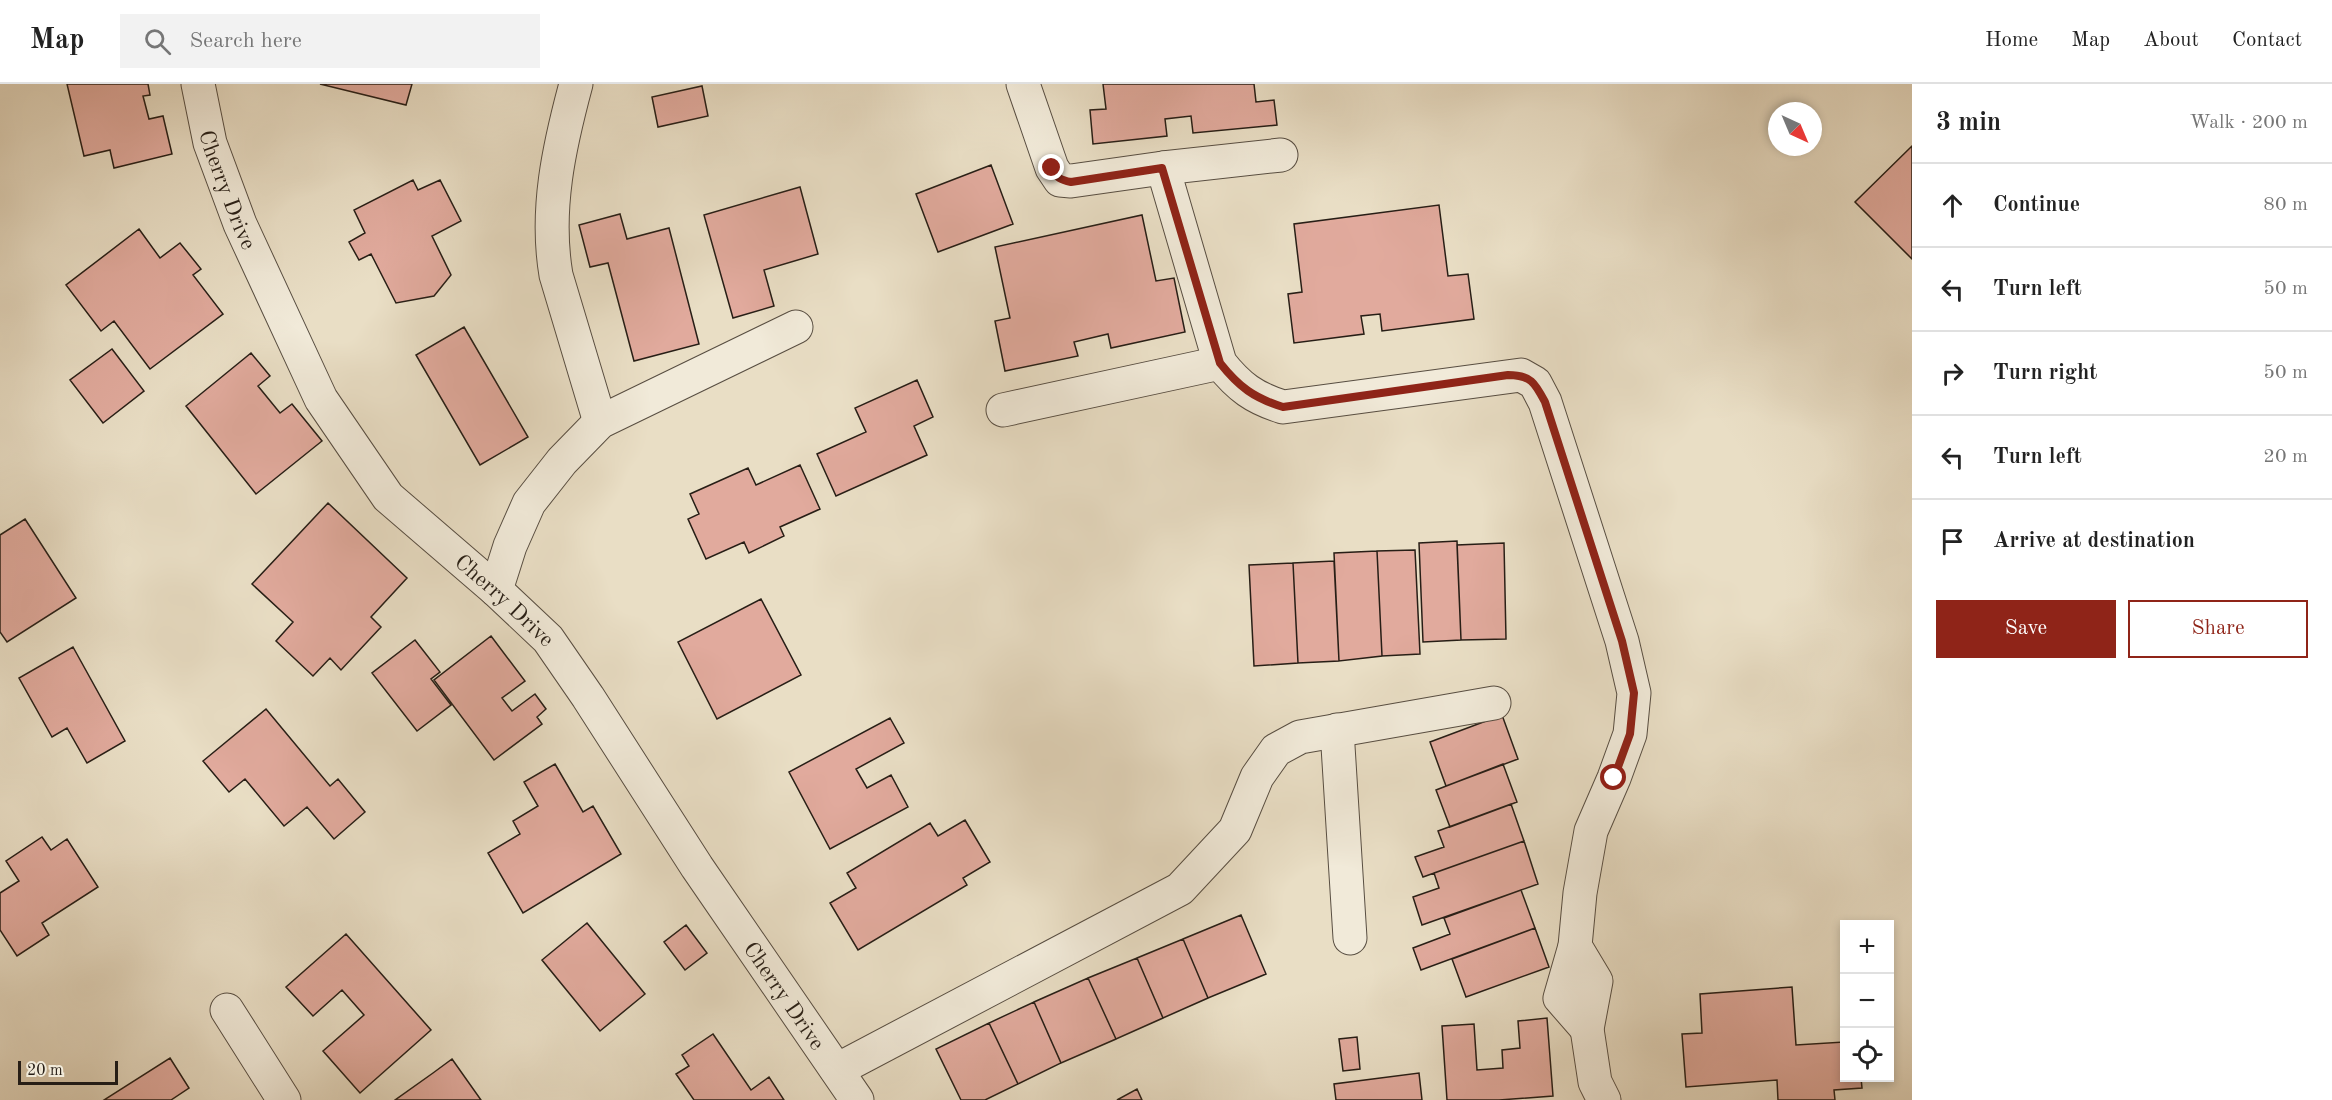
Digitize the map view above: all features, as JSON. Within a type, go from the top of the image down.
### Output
[{"type":"street","name":"Cherry Drive","points":[[198,84],[210,143],[240,224],[321,399],[388,497],[496,590],[548,639],[697,867],[857,1100]]},
{"type":"street","points":[[576,84],[561,139],[553,191],[552,250],[556,274],[600,422]]},
{"type":"street","points":[[1023,84],[1052,168],[1060,180],[1071,182],[1162,168],[1281,155]]},
{"type":"street","points":[[1162,168],[1220,363],[1237,384],[1262,400],[1283,407],[1521,375],[1535,383],[1545,402],[1622,641],[1634,693],[1630,734],[1591,831],[1580,893],[1575,946],[1596,981],[1587,1029],[1595,1082],[1604,1100]]},
{"type":"street","points":[[496,590],[510,546],[529,503],[562,461],[600,422],[796,327]]},
{"type":"street","points":[[1003,410],[1220,363]]},
{"type":"street","points":[[837,1070],[1180,889],[1235,830],[1257,777],[1276,750],[1300,737],[1494,703]]},
{"type":"street","points":[[1337,730],[1350,938]]},
{"type":"street","points":[[227,1010],[284,1100]]},
{"type":"building","points":[[67,84],[148,84],[150,95],[143,96],[149,119],[163,116],[172,154],[114,168],[110,150],[84,156]]},
{"type":"building","points":[[320,84],[412,84],[406,105]]},
{"type":"building","points":[[1103,84],[1254,84],[1256,102],[1274,100],[1277,125],[1193,133],[1191,116],[1165,119],[1167,136],[1093,144],[1090,110],[1106,109]]},
{"type":"building","points":[[702,86],[708,116],[658,127],[652,97]]},
{"type":"building","points":[[1912,146],[1912,259],[1855,202]]},
{"type":"building","points":[[991,165],[1013,224],[938,252],[916,194]]},
{"type":"building","points":[[413,180],[418,190],[440,180],[461,221],[432,236],[451,275],[434,296],[396,303],[371,254],[359,260],[349,242],[365,233],[354,210]]},
{"type":"building","points":[[800,187],[818,254],[764,270],[774,306],[733,318],[704,215]]},
{"type":"building","points":[[1439,205],[1448,276],[1468,274],[1474,319],[1382,331],[1380,314],[1361,316],[1364,334],[1294,343],[1288,294],[1302,292],[1294,224]]},
{"type":"building","points":[[620,214],[627,239],[669,228],[699,344],[634,361],[608,263],[590,267],[579,225]]},
{"type":"building","points":[[1142,215],[1156,281],[1174,278],[1185,332],[1111,348],[1108,334],[1074,342],[1078,356],[1005,371],[995,321],[1010,318],[995,247]]},
{"type":"building","points":[[139,229],[160,258],[180,243],[201,269],[193,275],[223,314],[150,369],[114,321],[101,331],[66,285]]},
{"type":"building","points":[[464,327],[528,437],[480,465],[416,355]]},
{"type":"building","points":[[112,349],[144,391],[103,423],[70,380]]},
{"type":"building","points":[[251,353],[270,376],[258,386],[280,413],[292,404],[322,441],[256,494],[186,406]]},
{"type":"building","points":[[917,380],[933,417],[914,426],[927,455],[836,496],[817,454],[866,432],[855,408]]},
{"type":"building","points":[[800,465],[820,509],[780,527],[784,536],[749,553],[744,542],[706,559],[688,519],[699,514],[690,494],[748,468],[756,485]]},
{"type":"building","points":[[328,503],[407,578],[371,617],[381,627],[341,670],[330,658],[313,676],[276,641],[293,622],[252,584]]},
{"type":"building","points":[[25,519],[76,598],[7,642],[0,632],[0,535]]},
{"type":"building","points":[[1457,541],[1461,640],[1423,642],[1419,543]]},
{"type":"building","points":[[1504,543],[1506,639],[1461,640],[1457,545]]},
{"type":"building","points":[[1415,550],[1420,654],[1382,656],[1377,551]]},
{"type":"building","points":[[1377,551],[1382,656],[1339,661],[1334,553]]},
{"type":"building","points":[[1334,561],[1339,661],[1298,663],[1293,563]]},
{"type":"building","points":[[1293,563],[1298,663],[1254,666],[1249,565]]},
{"type":"building","points":[[761,599],[801,675],[717,719],[678,642]]},
{"type":"building","points":[[491,636],[525,681],[502,698],[512,711],[535,694],[546,709],[537,717],[542,724],[494,760],[434,680]]},
{"type":"building","points":[[415,640],[440,672],[431,679],[451,705],[417,731],[372,673]]},
{"type":"building","points":[[73,647],[125,741],[87,763],[67,728],[52,737],[19,678]]},
{"type":"building","points":[[266,709],[330,786],[338,779],[365,812],[334,839],[307,807],[284,826],[245,779],[229,792],[203,761]]},
{"type":"building","points":[[1502,715],[1518,759],[1446,786],[1430,742]]},
{"type":"building","points":[[890,718],[904,743],[856,769],[867,788],[891,775],[908,807],[830,849],[789,772]]},
{"type":"building","points":[[555,764],[583,812],[593,806],[621,854],[523,913],[488,853],[520,834],[513,821],[538,806],[524,782]]},
{"type":"building","points":[[1503,764],[1517,802],[1450,827],[1436,790]]},
{"type":"building","points":[[1511,804],[1524,841],[1423,877],[1415,857],[1444,847],[1438,831]]},
{"type":"building","points":[[965,820],[990,862],[963,878],[967,885],[858,950],[830,903],[856,888],[847,873],[930,823],[938,836]]},
{"type":"building","points":[[42,837],[51,850],[67,839],[98,887],[42,923],[49,935],[17,956],[0,930],[0,893],[19,881],[6,861]]},
{"type":"building","points":[[1524,841],[1538,884],[1422,925],[1413,897],[1439,888],[1434,873]]},
{"type":"building","points":[[1521,890],[1535,928],[1421,970],[1413,948],[1450,934],[1444,918]]},
{"type":"building","points":[[1241,915],[1266,974],[1208,998],[1183,939]]},
{"type":"building","points":[[587,923],[645,994],[600,1031],[542,960]]},
{"type":"building","points":[[686,925],[707,953],[685,970],[664,942]]},
{"type":"building","points":[[1535,928],[1549,967],[1466,997],[1452,959]]},
{"type":"building","points":[[346,934],[431,1030],[360,1093],[323,1051],[364,1015],[342,990],[313,1016],[286,987]]},
{"type":"building","points":[[1183,939],[1208,998],[1163,1018],[1137,958]]},
{"type":"building","points":[[1137,958],[1163,1018],[1116,1039],[1088,978]]},
{"type":"building","points":[[1088,978],[1116,1039],[1061,1063],[1034,1002]]},
{"type":"building","points":[[1792,987],[1796,1045],[1840,1042],[1840,1082],[1861,1082],[1862,1088],[1834,1090],[1835,1100],[1778,1100],[1777,1080],[1686,1087],[1682,1034],[1702,1033],[1700,994]]},
{"type":"building","points":[[1034,1002],[1061,1063],[1018,1084],[989,1023]]},
{"type":"building","points":[[1547,1018],[1553,1096],[1499,1100],[1447,1100],[1442,1026],[1474,1024],[1477,1070],[1503,1068],[1502,1050],[1520,1048],[1518,1021]]},
{"type":"building","points":[[989,1023],[1018,1084],[985,1100],[961,1100],[936,1049]]},
{"type":"building","points":[[713,1034],[751,1090],[769,1077],[784,1100],[694,1100],[676,1074],[689,1066],[682,1055]]},
{"type":"building","points":[[1357,1037],[1360,1069],[1343,1071],[1339,1039]]},
{"type":"building","points":[[170,1058],[189,1088],[171,1100],[104,1100]]},
{"type":"building","points":[[452,1059],[481,1100],[395,1100],[433,1073]]},
{"type":"building","points":[[1419,1073],[1422,1100],[1336,1100],[1334,1084]]},
{"type":"building","points":[[1137,1089],[1142,1100],[1117,1100]]},
{"type":"route","points":[[1052,168],[1060,180],[1071,182],[1162,168],[1220,363],[1237,384],[1262,400],[1283,407],[1508,375],[1521,375],[1535,383],[1545,402],[1622,641],[1634,693],[1630,734],[1614,778]]}]
